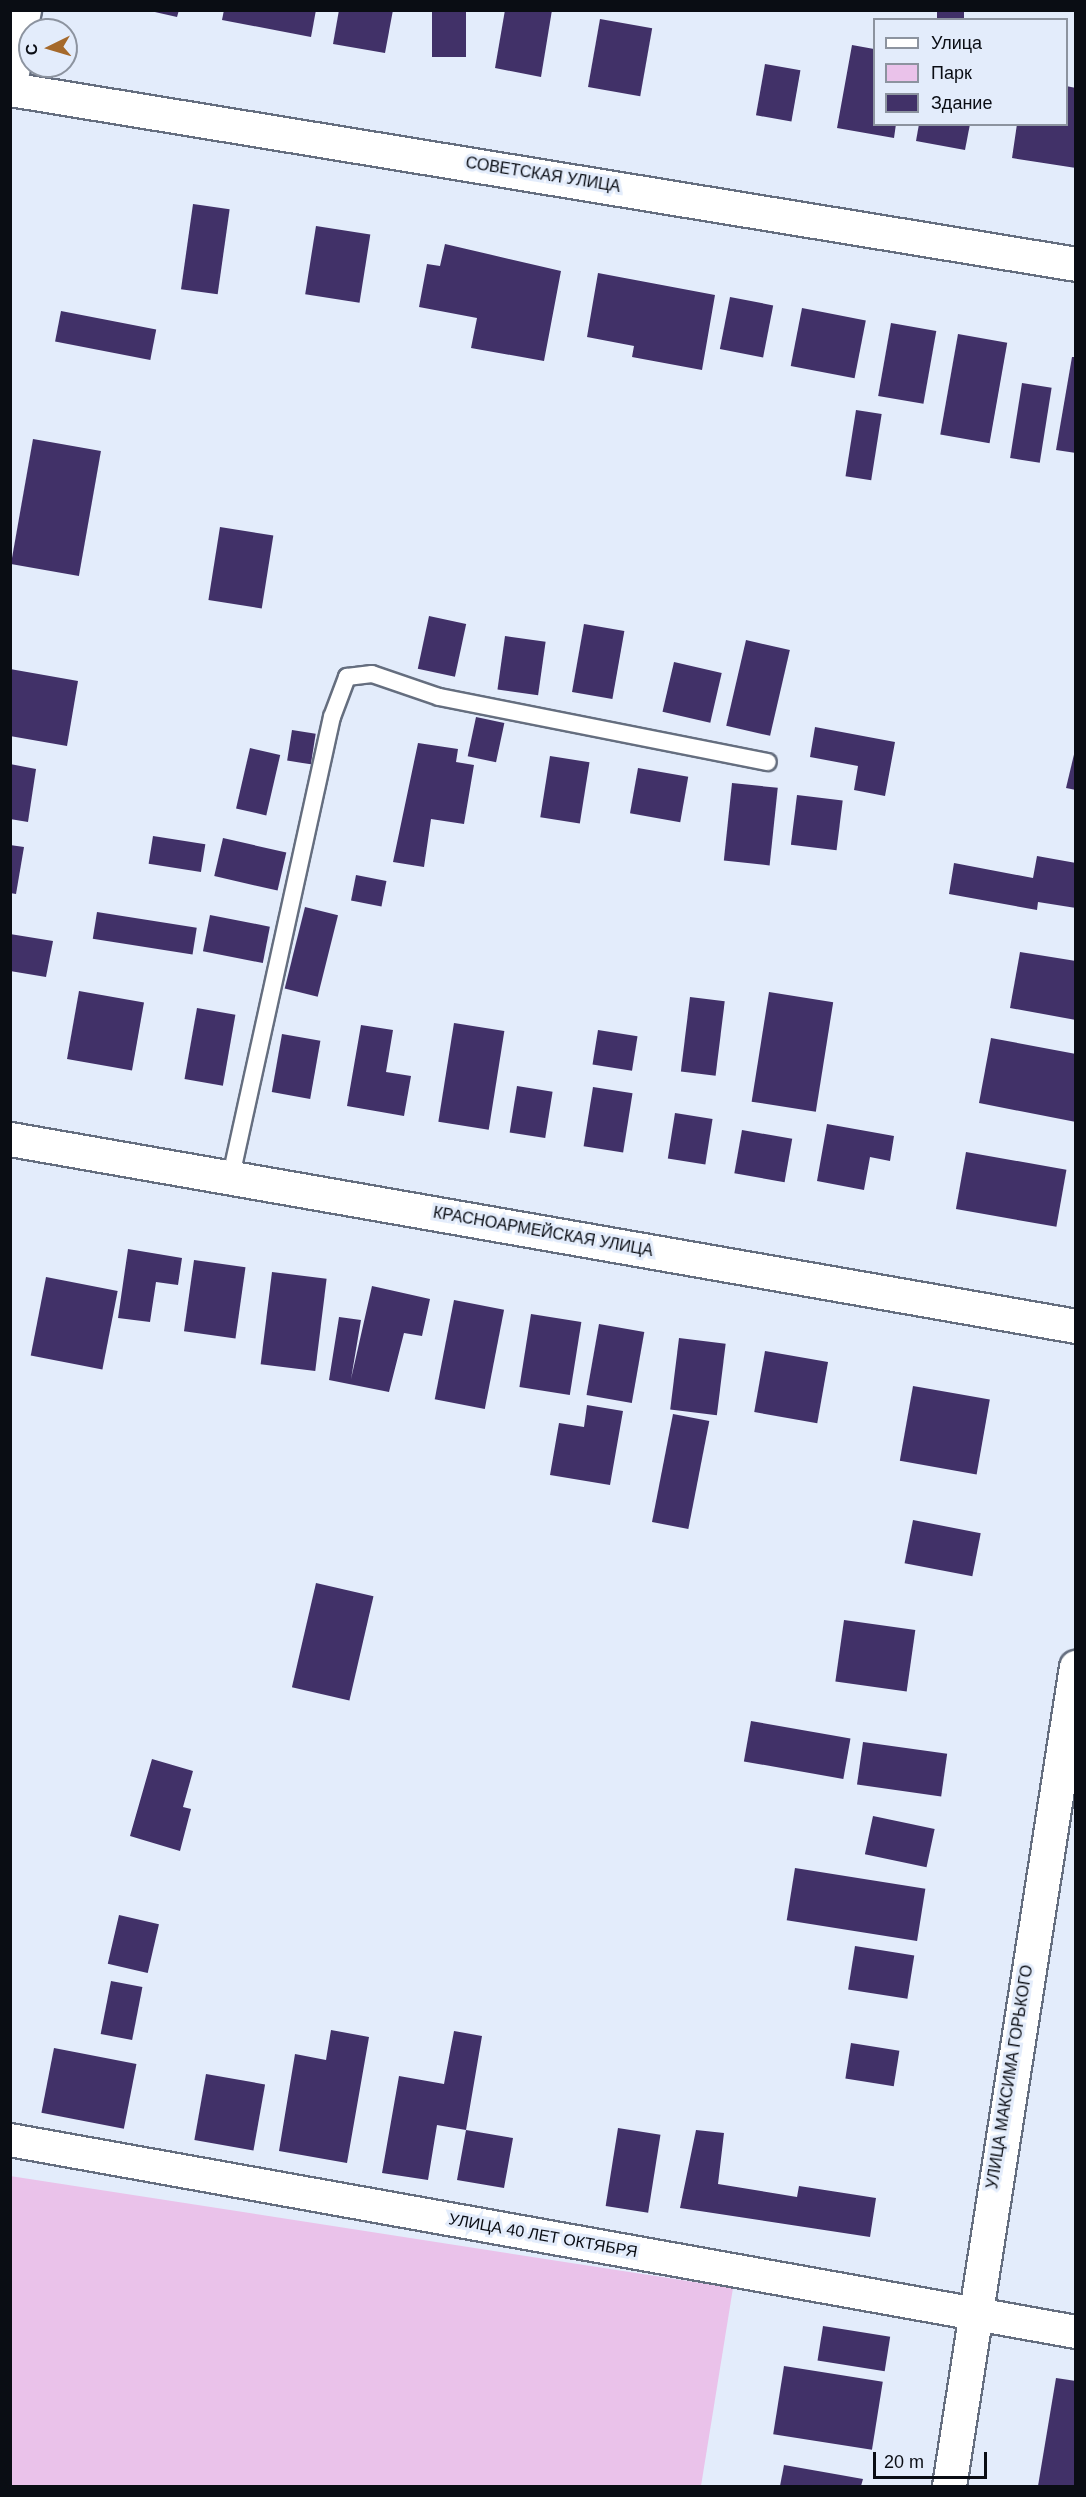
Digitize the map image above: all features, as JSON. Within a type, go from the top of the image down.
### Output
[{"type":"street","points":[[10,89],[25,10]]},
{"type":"street","name":"СОВЕТСКАЯ УЛИЦА","points":[[10,89],[1076,264]]},
{"type":"street","name":"КРАСНОАРМЕЙСКАЯ УЛИЦА","points":[[10,1139],[1076,1326]]},
{"type":"street","name":"УЛИЦА МАКСИМА ГОРЬКОГО","points":[[949,2487],[973,2314],[1076,1667]]},
{"type":"street","name":"УЛИЦА 40 ЛЕТ ОКТЯБРЯ","points":[[10,2140],[1076,2332]]},
{"type":"lane","points":[[231,1176],[333,717],[347,677],[372,674],[439,697],[768,762]]},
{"type":"green space","points":[[10,2176],[733,2288],[701,2486],[11,2486]]},
{"type":"building","points":[[146,10],[179,10],[177,17]]},
{"type":"building","points":[[224,10],[316,10],[311,37],[222,20]]},
{"type":"building","points":[[339,10],[393,10],[385,53],[333,44]]},
{"type":"building","points":[[432,10],[466,10],[466,57],[432,57]]},
{"type":"building","points":[[505,10],[552,10],[541,77],[495,68]]},
{"type":"building","points":[[937,10],[964,10],[964,18],[937,18]]},
{"type":"building","points":[[600,19],[652,28],[640,96],[588,87]]},
{"type":"building","points":[[852,45],[873,49],[873,126],[896,126],[894,138],[837,128]]},
{"type":"building","points":[[765,64],[800,70],[791,121],[756,115]]},
{"type":"building","points":[[1068,86],[1076,88],[1076,168],[1012,158],[1017,126],[1068,126]]},
{"type":"building","points":[[919,126],[970,126],[965,150],[916,141]]},
{"type":"building","points":[[193,204],[230,209],[218,294],[181,289]]},
{"type":"building","points":[[316,226],[370,235],[360,303],[305,294]]},
{"type":"building","points":[[445,244],[561,271],[544,361],[471,348],[477,318],[419,307],[427,264],[440,266]]},
{"type":"building","points":[[598,273],[715,295],[702,370],[632,357],[634,346],[587,337]]},
{"type":"building","points":[[730,297],[773,305],[763,357],[720,349]]},
{"type":"building","points":[[802,308],[866,320],[855,378],[791,366]]},
{"type":"building","points":[[61,311],[156,330],[150,360],[55,341]]},
{"type":"building","points":[[891,323],[936,331],[923,404],[878,396]]},
{"type":"building","points":[[958,334],[1007,343],[990,443],[940,434]]},
{"type":"building","points":[[1072,357],[1076,357],[1076,453],[1056,450]]},
{"type":"building","points":[[1022,383],[1052,388],[1040,463],[1010,458]]},
{"type":"building","points":[[856,410],[882,414],[871,480],[846,476]]},
{"type":"building","points":[[33,439],[101,451],[79,576],[11,564]]},
{"type":"building","points":[[220,527],[273,535],[262,609],[208,600]]},
{"type":"building","points":[[429,616],[466,624],[455,677],[418,669]]},
{"type":"building","points":[[584,624],[624,631],[612,699],[572,692]]},
{"type":"building","points":[[505,636],[546,642],[538,695],[497,689]]},
{"type":"building","points":[[746,640],[790,650],[770,736],[726,726]]},
{"type":"building","points":[[674,662],[722,673],[710,723],[663,712]]},
{"type":"building","points":[[10,669],[78,681],[67,746],[10,736]]},
{"type":"building","points":[[476,717],[504,723],[496,762],[468,756]]},
{"type":"building","points":[[815,727],[895,742],[885,796],[854,790],[858,766],[810,757]]},
{"type":"building","points":[[292,730],[316,734],[311,764],[287,761]]},
{"type":"building","points":[[418,743],[458,749],[456,762],[474,765],[464,824],[431,819],[424,867],[393,862]]},
{"type":"building","points":[[1076,746],[1076,790],[1066,788]]},
{"type":"building","points":[[250,748],[280,755],[266,815],[236,808]]},
{"type":"building","points":[[550,756],[590,762],[580,823],[540,817]]},
{"type":"building","points":[[10,764],[36,769],[28,822],[10,819]]},
{"type":"building","points":[[638,768],[688,777],[680,822],[630,813]]},
{"type":"building","points":[[732,783],[778,788],[770,865],[724,861]]},
{"type":"building","points":[[797,795],[843,801],[837,850],[791,845]]},
{"type":"building","points":[[153,836],[205,844],[201,872],[149,864]]},
{"type":"building","points":[[223,838],[286,853],[278,891],[214,876]]},
{"type":"building","points":[[10,845],[24,847],[16,894],[10,893]]},
{"type":"building","points":[[1037,856],[1076,863],[1076,908],[1038,902],[1037,910],[949,894],[954,863],[1033,878]]},
{"type":"building","points":[[356,875],[386,881],[381,906],[351,901]]},
{"type":"building","points":[[305,907],[338,915],[318,997],[285,989]]},
{"type":"building","points":[[97,912],[197,928],[193,954],[93,939]]},
{"type":"building","points":[[210,915],[270,927],[263,963],[203,951]]},
{"type":"building","points":[[10,934],[53,941],[46,977],[10,971]]},
{"type":"building","points":[[1020,952],[1076,961],[1076,1020],[1010,1008]]},
{"type":"building","points":[[79,991],[144,1002],[132,1070],[67,1059]]},
{"type":"building","points":[[769,992],[833,1002],[816,1112],[752,1102]]},
{"type":"building","points":[[690,997],[725,1001],[716,1076],[681,1071]]},
{"type":"building","points":[[197,1008],[235,1015],[223,1086],[184,1079]]},
{"type":"building","points":[[454,1023],[504,1031],[489,1130],[438,1122]]},
{"type":"building","points":[[361,1025],[393,1030],[386,1072],[411,1076],[404,1116],[347,1106]]},
{"type":"building","points":[[598,1030],[638,1036],[632,1071],[593,1065]]},
{"type":"building","points":[[282,1034],[320,1041],[310,1099],[272,1092]]},
{"type":"building","points":[[991,1038],[1076,1054],[1076,1122],[979,1103]]},
{"type":"building","points":[[517,1086],[553,1092],[545,1138],[510,1132]]},
{"type":"building","points":[[593,1087],[633,1093],[623,1153],[584,1146]]},
{"type":"building","points":[[675,1113],[713,1119],[705,1164],[668,1158]]},
{"type":"building","points":[[827,1124],[894,1136],[890,1161],[870,1157],[864,1190],[817,1181]]},
{"type":"building","points":[[742,1130],[792,1139],[785,1182],[734,1173]]},
{"type":"building","points":[[966,1152],[1066,1170],[1056,1227],[956,1209]]},
{"type":"building","points":[[128,1249],[182,1258],[178,1285],[156,1282],[150,1322],[118,1318]]},
{"type":"building","points":[[194,1260],[245,1267],[235,1339],[184,1331]]},
{"type":"building","points":[[272,1272],[327,1279],[315,1371],[261,1364]]},
{"type":"building","points":[[46,1277],[118,1291],[102,1369],[31,1356]]},
{"type":"building","points":[[372,1286],[430,1299],[422,1336],[404,1333],[389,1392],[329,1380],[339,1317],[361,1320],[351,1379]]},
{"type":"building","points":[[454,1300],[504,1310],[485,1409],[435,1399]]},
{"type":"building","points":[[531,1314],[581,1322],[570,1395],[519,1387]]},
{"type":"building","points":[[599,1324],[644,1332],[632,1403],[586,1395]]},
{"type":"building","points":[[679,1338],[726,1344],[717,1415],[670,1409]]},
{"type":"building","points":[[765,1351],[828,1362],[817,1423],[754,1412]]},
{"type":"building","points":[[913,1386],[990,1400],[977,1474],[900,1461]]},
{"type":"building","points":[[587,1405],[623,1411],[610,1485],[550,1475],[559,1423],[584,1427]]},
{"type":"building","points":[[673,1414],[709,1421],[688,1529],[652,1522]]},
{"type":"building","points":[[913,1520],[981,1533],[972,1576],[905,1563]]},
{"type":"building","points":[[316,1583],[373,1596],[349,1701],[292,1687]]},
{"type":"building","points":[[844,1620],[915,1630],[907,1691],[835,1681]]},
{"type":"building","points":[[751,1721],[850,1739],[843,1779],[744,1761]]},
{"type":"building","points":[[863,1742],[947,1754],[941,1796],[857,1785]]},
{"type":"building","points":[[152,1759],[193,1771],[183,1807],[191,1809],[180,1851],[130,1836]]},
{"type":"building","points":[[873,1816],[935,1829],[927,1867],[865,1854]]},
{"type":"building","points":[[795,1868],[925,1889],[917,1941],[787,1920]]},
{"type":"building","points":[[119,1915],[159,1924],[148,1973],[108,1964]]},
{"type":"building","points":[[855,1946],[914,1955],[907,1999],[848,1989]]},
{"type":"building","points":[[111,1981],[142,1987],[132,2040],[101,2034]]},
{"type":"building","points":[[331,2030],[369,2037],[347,2163],[279,2151],[295,2054],[326,2060]]},
{"type":"building","points":[[454,2031],[482,2036],[466,2130],[437,2125],[428,2180],[382,2173],[399,2076],[444,2084]]},
{"type":"building","points":[[851,2043],[899,2051],[894,2086],[845,2079]]},
{"type":"building","points":[[54,2048],[136,2064],[124,2129],[41,2113]]},
{"type":"building","points":[[206,2074],[265,2084],[253,2150],[194,2140]]},
{"type":"building","points":[[618,2128],[660,2135],[648,2213],[606,2206]]},
{"type":"building","points":[[466,2130],[513,2138],[504,2188],[457,2180]]},
{"type":"building","points":[[696,2130],[724,2133],[718,2184],[797,2197],[799,2186],[876,2198],[870,2237],[680,2208]]},
{"type":"building","points":[[823,2326],[890,2337],[885,2371],[818,2361]]},
{"type":"building","points":[[784,2366],[883,2382],[872,2450],[773,2434]]},
{"type":"building","points":[[1056,2378],[1076,2381],[1076,2486],[1038,2486]]},
{"type":"building","points":[[784,2465],[863,2479],[861,2486],[780,2486]]}]
